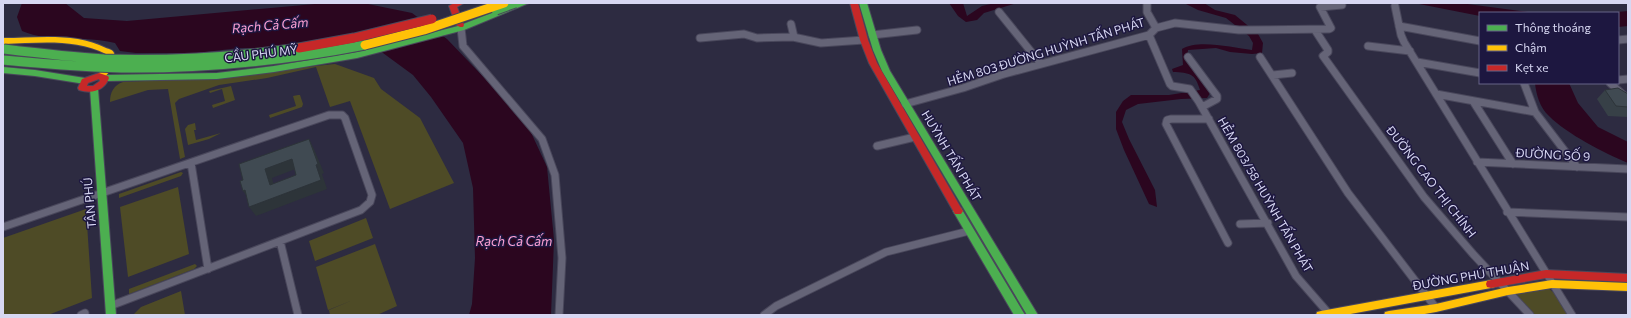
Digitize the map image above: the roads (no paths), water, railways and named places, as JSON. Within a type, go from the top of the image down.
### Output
[{"type":"main road","name":"CẦU PHÚ MỸ","points":[[3,47],[122,59],[196,58],[247,54],[290,49],[351,38],[419,23],[483,3]]},
{"type":"main road","name":"CẦU PHÚ MỸ","points":[[3,47],[80,59],[142,62],[201,60],[263,55],[329,45],[393,32],[488,3]]},
{"type":"main road","name":"CẦU PHÚ MỸ","points":[[3,60],[98,67],[147,68],[188,68],[241,64],[314,54],[374,42],[438,25],[504,3]]},
{"type":"main road","name":"CẦU PHÚ MỸ","points":[[3,64],[120,74],[166,74],[245,69],[326,57],[407,39],[444,29],[515,3]]},
{"type":"main road","points":[[3,70],[36,73],[85,81],[91,78],[103,77],[217,76],[274,69],[357,55],[443,33],[462,30],[525,3]]},
{"type":"main road","name":"HUỲNH TẤN PHÁT","points":[[854,3],[864,40],[873,63],[905,109],[979,225],[1033,315]]},
{"type":"main road","name":"HUỲNH TẤN PHÁT","points":[[863,3],[872,35],[882,62],[905,109],[914,137],[1020,315]]},
{"type":"main road","points":[[454,4],[462,30]]},
{"type":"main road","points":[[3,47],[83,43],[102,47],[110,53],[111,60],[103,77],[103,84],[94,89],[86,90],[82,88],[85,81]]},
{"type":"main road","name":"TÂN PHÚ","points":[[94,89],[111,311]]},
{"type":"main road","points":[[970,231],[979,225]]},
{"type":"main road","name":"ĐƯỜNG PHÚ THUẬN","points":[[1326,315],[1546,274],[1628,278]]},
{"type":"main road","name":"ĐƯỜNG PHÚ THUẬN","points":[[1389,315],[1436,308],[1508,291],[1552,284],[1628,287]]},
{"type":"street","points":[[1147,3],[1148,12],[1156,28]]},
{"type":"street","points":[[1315,30],[1331,28],[1320,7],[1342,5]]},
{"type":"street","points":[[1395,6],[1401,35],[1410,51],[1507,212],[1572,315]]},
{"type":"street","points":[[999,12],[1041,64]]},
{"type":"street","name":"HẺM 803 ĐƯỜNG HUỲNH TẤN PHÁT","points":[[905,109],[1041,64],[1149,35],[1156,28],[1175,23],[1239,30],[1315,30]]},
{"type":"street","points":[[791,24],[794,37]]},
{"type":"street","points":[[1399,26],[1479,41]]},
{"type":"street","points":[[462,30],[461,35],[463,46],[542,140],[555,175],[562,258],[559,315]]},
{"type":"street","points":[[872,35],[917,30]]},
{"type":"street","name":"ĐƯỜNG CAO THỊ CHÍNH","points":[[1315,30],[1328,52],[1323,56],[1393,154],[1440,215],[1498,282],[1530,315]]},
{"type":"street","points":[[700,38],[744,34],[757,38],[794,37],[821,43],[864,40]]},
{"type":"street","name":"HẺM 803/58 HUỲNH TẤN PHÁT","points":[[1149,35],[1170,84],[1176,87],[1188,88],[1201,104],[1296,276],[1326,315]]},
{"type":"street","points":[[1368,46],[1410,51]]},
{"type":"street","points":[[1188,58],[1217,96],[1217,99],[1201,104]]},
{"type":"street","points":[[1260,58],[1273,75],[1348,193],[1436,308]]},
{"type":"street","points":[[1417,62],[1479,73]]},
{"type":"street","points":[[1273,75],[1292,73]]},
{"type":"street","points":[[1524,84],[1535,112],[1577,167]]},
{"type":"street","points":[[1611,84],[1628,100]]},
{"type":"street","points":[[1436,94],[1535,112]]},
{"type":"street","points":[[1473,101],[1513,164]]},
{"type":"street","points":[[3,227],[329,115],[342,115],[345,118],[372,194],[371,200],[360,210],[208,269],[111,311]]},
{"type":"street","points":[[1209,120],[1171,119],[1167,120],[1166,124],[1228,243]]},
{"type":"street","points":[[876,146],[914,137]]},
{"type":"street","name":"ĐƯỜNG SỐ 9","points":[[1477,162],[1628,169]]},
{"type":"street","points":[[191,163],[208,269]]},
{"type":"street","points":[[1507,212],[1628,217]]},
{"type":"street","points":[[1240,224],[1268,223]]},
{"type":"street","points":[[764,315],[776,306],[886,252],[970,231]]},
{"type":"street","points":[[280,241],[298,315]]},
{"type":"water","name":"Rạch Cả Cấm","points":[[22,3],[65,3],[84,18],[127,21],[326,3],[368,4],[412,13],[447,39],[528,126],[547,167],[554,240],[551,315],[469,315],[472,304],[475,258],[473,188],[463,143],[431,97],[413,75],[383,53],[349,34],[269,48],[239,48],[197,53],[136,53],[120,51],[115,43],[91,39],[44,37],[22,31],[17,17]]},
{"type":"water","points":[[949,3],[963,3],[967,16],[982,6],[995,3],[1017,3],[984,13],[977,20],[966,22],[958,16]]},
{"type":"water","points":[[1184,3],[1204,3],[1215,10],[1235,15],[1258,34],[1263,43],[1262,53],[1252,54],[1230,52],[1216,48],[1188,50],[1189,62],[1195,72],[1212,90],[1207,98],[1181,99],[1138,104],[1126,110],[1122,122],[1155,190],[1157,207],[1149,204],[1124,150],[1116,129],[1116,112],[1123,101],[1131,95],[1169,95],[1200,90],[1196,80],[1191,75],[1173,72],[1172,69],[1183,65],[1182,49],[1189,46],[1207,44],[1252,50],[1253,43],[1249,36],[1226,18],[1198,10]]},
{"type":"water","points":[[1414,3],[1460,3],[1528,12],[1479,12],[1479,16]]},
{"type":"water","points":[[1628,11],[1628,26],[1619,27],[1619,12],[1618,12]]},
{"type":"water","points":[[1535,84],[1569,84],[1578,103],[1598,127],[1628,142],[1628,163],[1608,154],[1566,130],[1546,113],[1537,96]]}]
